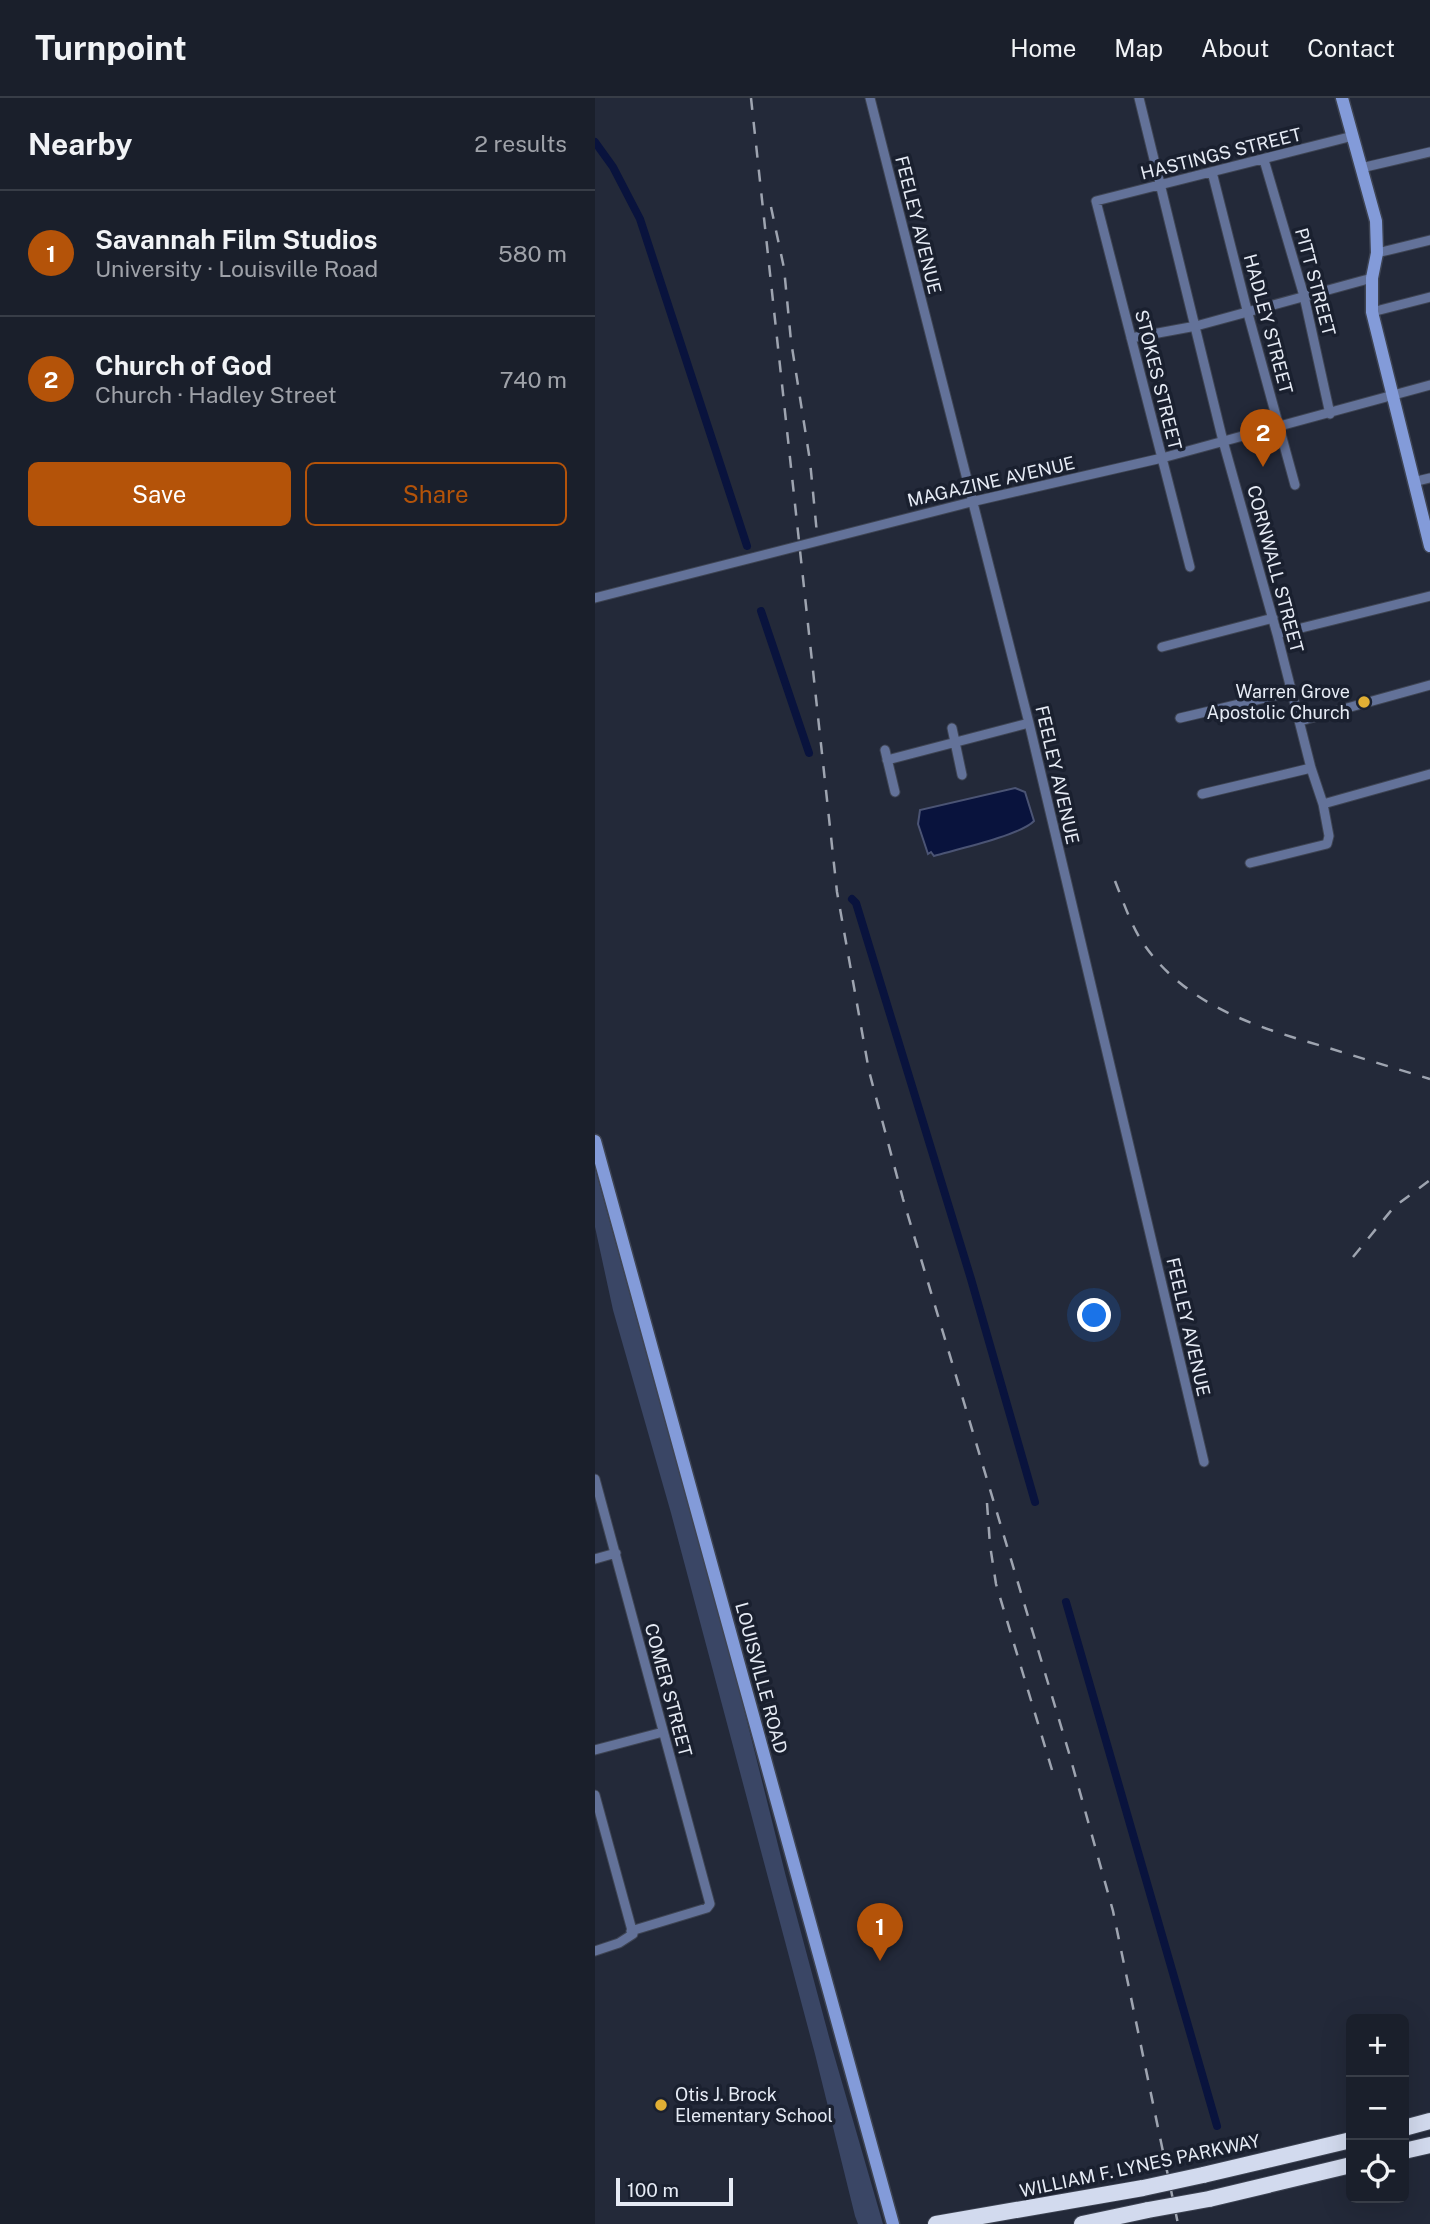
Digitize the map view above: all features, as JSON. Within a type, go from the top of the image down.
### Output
[{"type":"highway","points":[[1409,2127],[1430,2121]]},
{"type":"highway","name":"WILLIAM F. LYNES PARKWAY","points":[[936,2224],[1143,2188],[1346,2141]]},
{"type":"highway","points":[[1409,2150],[1430,2145]]},
{"type":"highway","points":[[1082,2224],[1209,2199],[1346,2166]]},
{"type":"main road","points":[[1342,98],[1375,220],[1377,253],[1372,278],[1372,312],[1430,546]]},
{"type":"main road","name":"LOUISVILLE ROAD","points":[[595,1141],[893,2224]]},
{"type":"street","name":"FEELEY AVENUE","points":[[870,98],[1029,723],[1203,1462]]},
{"type":"street","name":"CORNWALL STREET","points":[[1139,98],[1223,442],[1273,618],[1311,768],[1323,804],[1329,836],[1327,844],[1250,863]]},
{"type":"street","name":"HASTINGS STREET","points":[[1096,201],[1353,136]]},
{"type":"street","points":[[1361,168],[1430,152]]},
{"type":"street","name":"PITT STREET","points":[[1263,160],[1304,296],[1330,414]]},
{"type":"street","name":"HADLEY STREET","points":[[1212,172],[1295,485]]},
{"type":"street","name":"STOKES STREET","points":[[1096,201],[1190,567]]},
{"type":"street","points":[[1377,253],[1430,240]]},
{"type":"street","points":[[1131,338],[1196,326],[1372,278]]},
{"type":"street","points":[[1372,312],[1430,297]]},
{"type":"street","name":"MAGAZINE AVENUE","points":[[595,598],[971,502],[1162,458],[1430,385]]},
{"type":"street","points":[[1413,482],[1430,478]]},
{"type":"street","points":[[1277,634],[1430,596]]},
{"type":"street","points":[[1161,647],[1273,618]]},
{"type":"street","points":[[1300,721],[1430,685]]},
{"type":"street","points":[[1180,718],[1291,692]]},
{"type":"street","points":[[895,792],[886,755],[954,742],[1029,723]]},
{"type":"street","points":[[952,728],[962,775]]},
{"type":"street","points":[[1202,793],[1311,768]]},
{"type":"street","points":[[1323,804],[1430,774]]},
{"type":"street","name":"COMER STREET","points":[[595,1479],[710,1904],[708,1908],[632,1932]]},
{"type":"street","points":[[595,1559],[615,1553]]},
{"type":"street","points":[[595,1750],[663,1732]]},
{"type":"street","points":[[595,1795],[632,1932],[619,1943],[595,1951]]},
{"type":"shaded area","points":[[1015,788],[1025,792],[1034,821],[1016,832],[987,842],[934,856],[931,852],[928,854],[918,824],[920,810]]},
{"type":"shaded area","points":[[595,1168],[741,1697],[832,2048],[883,2224],[858,2224],[855,2216],[815,2054],[671,1513],[613,1310],[595,1227]]},
{"type":"waterway","points":[[595,142],[613,167],[640,219],[747,546]]},
{"type":"waterway","points":[[761,611],[809,753]]},
{"type":"waterway","points":[[852,899],[856,903],[971,1279],[1035,1502]]},
{"type":"waterway","points":[[1066,1602],[1217,2126]]},
{"type":"railway","points":[[751,98],[837,892],[869,1071],[903,1199],[1069,1753],[1113,1911],[1178,2224]]},
{"type":"railway","points":[[771,207],[784,268],[817,534]]},
{"type":"railway","points":[[1115,881],[1141,940],[1177,981],[1199,996],[1245,1021],[1430,1079]]},
{"type":"railway","points":[[1353,1257],[1394,1207],[1430,1180]]},
{"type":"railway","points":[[987,1503],[996,1584],[1052,1770]]},
{"type":"place","name":"Church of God","points":[[1263,467]]},
{"type":"place","name":"Warren Grove Apostolic Church","points":[[1364,702]]},
{"type":"place","name":"Savannah Film Studios","points":[[880,1961]]},
{"type":"place","name":"Otis J. Brock Elementary School","points":[[661,2105]]}]
